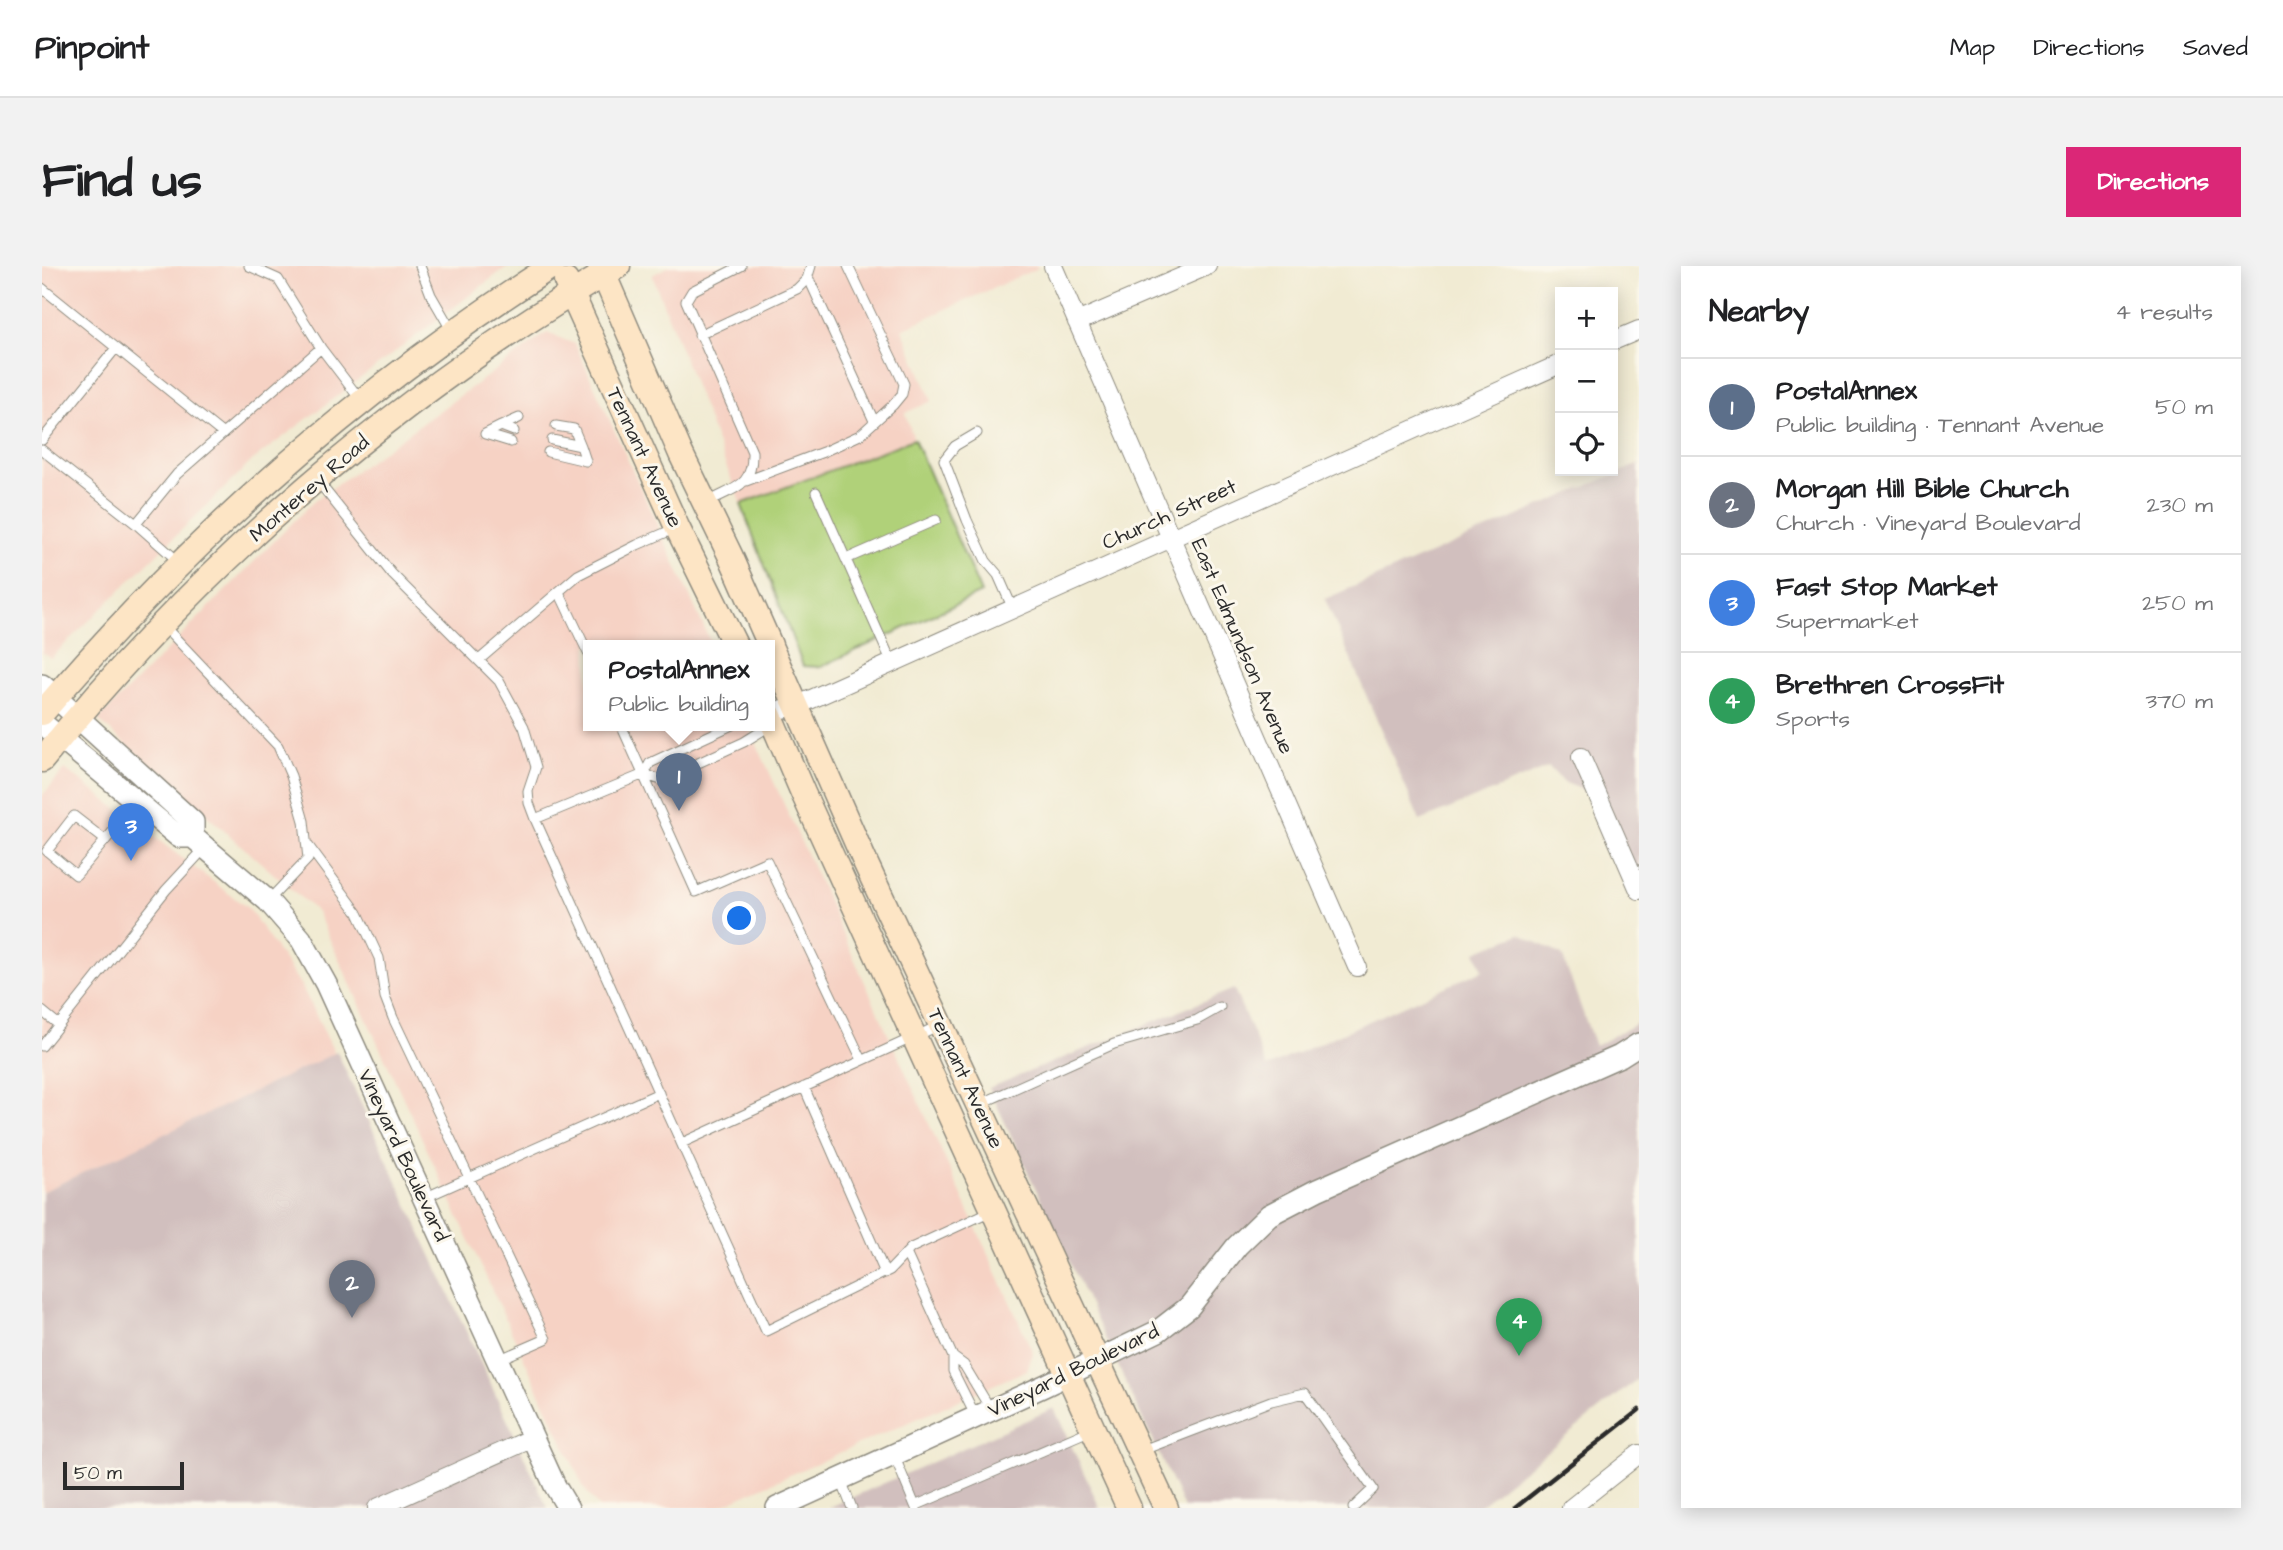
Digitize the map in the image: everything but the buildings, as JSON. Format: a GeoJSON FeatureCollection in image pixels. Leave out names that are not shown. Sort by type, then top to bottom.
{"type":"FeatureCollection","features":[{"type":"Feature","properties":{"kind":"main road","name":"Monterey Road"},"geometry":{"type":"LineString","coordinates":[[46,698],[254,492],[363,402],[453,333],[552,266]]}},
{"type":"Feature","properties":{"kind":"main road","name":"Tennant Avenue"},"geometry":{"type":"LineString","coordinates":[[560,266],[677,527],[733,640]]}},
{"type":"Feature","properties":{"kind":"main road","name":"Monterey Road"},"geometry":{"type":"LineString","coordinates":[[42,760],[51,730],[78,717],[162,624],[233,554],[316,479],[430,389],[607,269]]}},
{"type":"Feature","properties":{"kind":"main road","name":"Tennant Avenue"},"geometry":{"type":"LineString","coordinates":[[607,269],[705,504],[768,640]]}},
{"type":"Feature","properties":{"kind":"main road","name":"Tennant Avenue"},"geometry":{"type":"LineString","coordinates":[[775,657],[866,864],[1166,1508]]}},
{"type":"Feature","properties":{"kind":"main road","name":"Tennant Avenue"},"geometry":{"type":"LineString","coordinates":[[775,726],[1129,1508]]}},
{"type":"Feature","properties":{"kind":"street","name":"East Edmundson Avenue"},"geometry":{"type":"LineString","coordinates":[[1053,266],[1357,967]]}},
{"type":"Feature","properties":{"kind":"street"},"geometry":{"type":"LineString","coordinates":[[1077,322],[1207,266]]}},
{"type":"Feature","properties":{"kind":"street"},"geometry":{"type":"LineString","coordinates":[[1618,339],[1639,330]]}},
{"type":"Feature","properties":{"kind":"street","name":"Church Street"},"geometry":{"type":"LineString","coordinates":[[775,715],[1555,366]]}},
{"type":"Feature","properties":{"kind":"street","name":"Vineyard Boulevard"},"geometry":{"type":"LineString","coordinates":[[46,698],[78,717],[193,822],[199,843]]}},
{"type":"Feature","properties":{"kind":"street","name":"Vineyard Boulevard"},"geometry":{"type":"LineString","coordinates":[[51,730],[179,837],[199,843],[268,901],[301,939],[314,960],[555,1486],[568,1508]]}},
{"type":"Feature","properties":{"kind":"street"},"geometry":{"type":"LineString","coordinates":[[1581,757],[1639,890]]}},
{"type":"Feature","properties":{"kind":"street","name":"Vineyard Boulevard"},"geometry":{"type":"LineString","coordinates":[[777,1508],[1158,1331],[1189,1307],[1237,1246],[1269,1215],[1336,1181],[1619,1056],[1639,1044]]}},
{"type":"Feature","properties":{"kind":"street"},"geometry":{"type":"LineString","coordinates":[[380,1508],[533,1438]]}},
{"type":"Feature","properties":{"kind":"street"},"geometry":{"type":"LineString","coordinates":[[1571,1508],[1639,1454]]}},
{"type":"Feature","properties":{"kind":"lane"},"geometry":{"type":"LineString","coordinates":[[249,266],[264,269],[278,279],[321,348],[363,402]]}},
{"type":"Feature","properties":{"kind":"lane"},"geometry":{"type":"LineString","coordinates":[[420,266],[431,295],[453,333]]}},
{"type":"Feature","properties":{"kind":"lane"},"geometry":{"type":"LineString","coordinates":[[741,266],[692,291],[686,301],[752,452],[753,468],[746,481]]}},
{"type":"Feature","properties":{"kind":"lane"},"geometry":{"type":"LineString","coordinates":[[699,335],[797,289],[808,277],[811,266]]}},
{"type":"Feature","properties":{"kind":"lane"},"geometry":{"type":"LineString","coordinates":[[705,504],[746,481],[860,435],[902,394],[904,384],[848,266]]}},
{"type":"Feature","properties":{"kind":"lane"},"geometry":{"type":"LineString","coordinates":[[808,277],[874,421]]}},
{"type":"Feature","properties":{"kind":"lane"},"geometry":{"type":"LineString","coordinates":[[42,288],[223,434]]}},
{"type":"Feature","properties":{"kind":"lane"},"geometry":{"type":"LineString","coordinates":[[42,440],[116,348]]}},
{"type":"Feature","properties":{"kind":"lane"},"geometry":{"type":"LineString","coordinates":[[136,524],[177,474],[321,348]]}},
{"type":"Feature","properties":{"kind":"lane"},"geometry":{"type":"LineString","coordinates":[[511,442],[485,434],[519,418]]}},
{"type":"Feature","properties":{"kind":"lane"},"geometry":{"type":"LineString","coordinates":[[501,426],[514,431]]}},
{"type":"Feature","properties":{"kind":"lane"},"geometry":{"type":"LineString","coordinates":[[548,452],[586,461],[574,429],[556,426]]}},
{"type":"Feature","properties":{"kind":"lane"},"geometry":{"type":"LineString","coordinates":[[977,433],[955,446],[944,460],[967,520],[986,561],[998,575],[1013,609]]}},
{"type":"Feature","properties":{"kind":"lane"},"geometry":{"type":"LineString","coordinates":[[552,440],[581,446]]}},
{"type":"Feature","properties":{"kind":"lane"},"geometry":{"type":"LineString","coordinates":[[42,450],[136,524],[180,563]]}},
{"type":"Feature","properties":{"kind":"lane"},"geometry":{"type":"LineString","coordinates":[[316,479],[392,574],[499,681],[524,727],[536,767],[528,791],[535,819],[766,1331],[885,1273],[911,1248],[994,1210]]}},
{"type":"Feature","properties":{"kind":"lane"},"geometry":{"type":"LineString","coordinates":[[816,492],[892,663]]}},
{"type":"Feature","properties":{"kind":"lane"},"geometry":{"type":"LineString","coordinates":[[846,559],[936,520]]}},
{"type":"Feature","properties":{"kind":"lane"},"geometry":{"type":"LineString","coordinates":[[479,660],[578,575],[677,527]]}},
{"type":"Feature","properties":{"kind":"lane"},"geometry":{"type":"LineString","coordinates":[[559,592],[583,642]]}},
{"type":"Feature","properties":{"kind":"lane"},"geometry":{"type":"LineString","coordinates":[[162,624],[278,746],[304,821],[308,859],[268,901]]}},
{"type":"Feature","properties":{"kind":"lane"},"geometry":{"type":"LineString","coordinates":[[624,731],[696,892],[767,861],[862,1060]]}},
{"type":"Feature","properties":{"kind":"lane"},"geometry":{"type":"LineString","coordinates":[[535,819],[644,774],[650,763],[719,731]]}},
{"type":"Feature","properties":{"kind":"lane"},"geometry":{"type":"LineString","coordinates":[[644,774],[661,780],[744,742],[756,731]]}},
{"type":"Feature","properties":{"kind":"lane"},"geometry":{"type":"LineString","coordinates":[[105,840],[74,816],[45,852],[76,875],[138,802]]}},
{"type":"Feature","properties":{"kind":"lane"},"geometry":{"type":"LineString","coordinates":[[42,1046],[166,890],[199,843]]}},
{"type":"Feature","properties":{"kind":"lane"},"geometry":{"type":"LineString","coordinates":[[307,844],[358,913],[379,958],[385,997],[393,1018],[545,1339],[498,1360]]}},
{"type":"Feature","properties":{"kind":"lane"},"geometry":{"type":"LineString","coordinates":[[978,1105],[1114,1044],[1196,1020],[1220,1007]]}},
{"type":"Feature","properties":{"kind":"lane"},"geometry":{"type":"LineString","coordinates":[[42,1011],[59,1025]]}},
{"type":"Feature","properties":{"kind":"lane"},"geometry":{"type":"LineString","coordinates":[[682,1143],[942,1025]]}},
{"type":"Feature","properties":{"kind":"lane"},"geometry":{"type":"LineString","coordinates":[[804,1087],[885,1273]]}},
{"type":"Feature","properties":{"kind":"lane"},"geometry":{"type":"LineString","coordinates":[[424,1198],[659,1093]]}},
{"type":"Feature","properties":{"kind":"lane"},"geometry":{"type":"LineString","coordinates":[[906,1253],[953,1357],[953,1371],[984,1414]]}},
{"type":"Feature","properties":{"kind":"lane"},"geometry":{"type":"LineString","coordinates":[[953,1357],[964,1365],[984,1414]]}},
{"type":"Feature","properties":{"kind":"lane"},"geometry":{"type":"LineString","coordinates":[[1139,1452],[1271,1401],[1305,1393],[1373,1489],[1353,1508]]}},
{"type":"Feature","properties":{"kind":"lane"},"geometry":{"type":"LineString","coordinates":[[894,1455],[916,1507],[1093,1430]]}},
{"type":"Feature","properties":{"kind":"lane"},"geometry":{"type":"LineString","coordinates":[[841,1479],[852,1508]]}},
{"type":"Feature","properties":{"kind":"shaded area"},"geometry":{"type":"Polygon","coordinates":[[[42,266],[508,266],[253,460],[51,658],[42,652],[42,266]]]}},
{"type":"Feature","properties":{"kind":"shaded area"},"geometry":{"type":"Polygon","coordinates":[[[670,266],[1038,268],[902,329],[932,401],[905,413],[914,439],[741,504],[652,275],[670,266]]]}},
{"type":"Feature","properties":{"kind":"shaded area"},"geometry":{"type":"Polygon","coordinates":[[[547,333],[575,344],[710,640],[583,640],[583,731],[751,731],[1033,1353],[1027,1370],[715,1508],[599,1508],[584,1488],[317,912],[98,720],[313,502],[547,333]]]}},
{"type":"Feature","properties":{"kind":"shaded area"},"geometry":{"type":"Polygon","coordinates":[[[1639,464],[1639,903],[1586,791],[1563,782],[1549,767],[1420,821],[1325,599],[1611,476],[1618,476],[1618,473],[1639,464]]]}},
{"type":"Feature","properties":{"kind":"shaded area"},"geometry":{"type":"Polygon","coordinates":[[[65,769],[249,909],[302,987],[335,1054],[42,1192],[42,796],[65,769]]]}},
{"type":"Feature","properties":{"kind":"shaded area"},"geometry":{"type":"Polygon","coordinates":[[[1520,934],[1562,955],[1595,1046],[1639,1022],[1639,1378],[1476,1508],[1184,1508],[989,1088],[1234,989],[1267,1067],[1483,970],[1476,952],[1520,934]]]}},
{"type":"Feature","properties":{"kind":"shaded area"},"geometry":{"type":"Polygon","coordinates":[[[337,1052],[548,1508],[42,1508],[42,1192],[337,1052]]]}},
{"type":"Feature","properties":{"kind":"shaded area"},"geometry":{"type":"Polygon","coordinates":[[[1054,1408],[1100,1508],[828,1508],[1054,1408]]]}},
{"type":"Feature","properties":{"kind":"green space"},"geometry":{"type":"Polygon","coordinates":[[[914,439],[981,593],[820,667],[803,666],[741,504],[914,439]]]}},
{"type":"Feature","properties":{"kind":"railway"},"geometry":{"type":"LineString","coordinates":[[1515,1508],[1639,1410]]}},
{"type":"Feature","properties":{"kind":"place","name":"PostalAnnex"},"geometry":{"type":"Point","coordinates":[679,811]}},
{"type":"Feature","properties":{"kind":"place","name":"Fast Stop Market"},"geometry":{"type":"Point","coordinates":[131,861]}},
{"type":"Feature","properties":{"kind":"place","name":"Morgan Hill Bible Church"},"geometry":{"type":"Point","coordinates":[352,1318]}},
{"type":"Feature","properties":{"kind":"place","name":"Brethren CrossFit"},"geometry":{"type":"Point","coordinates":[1519,1356]}}]}
